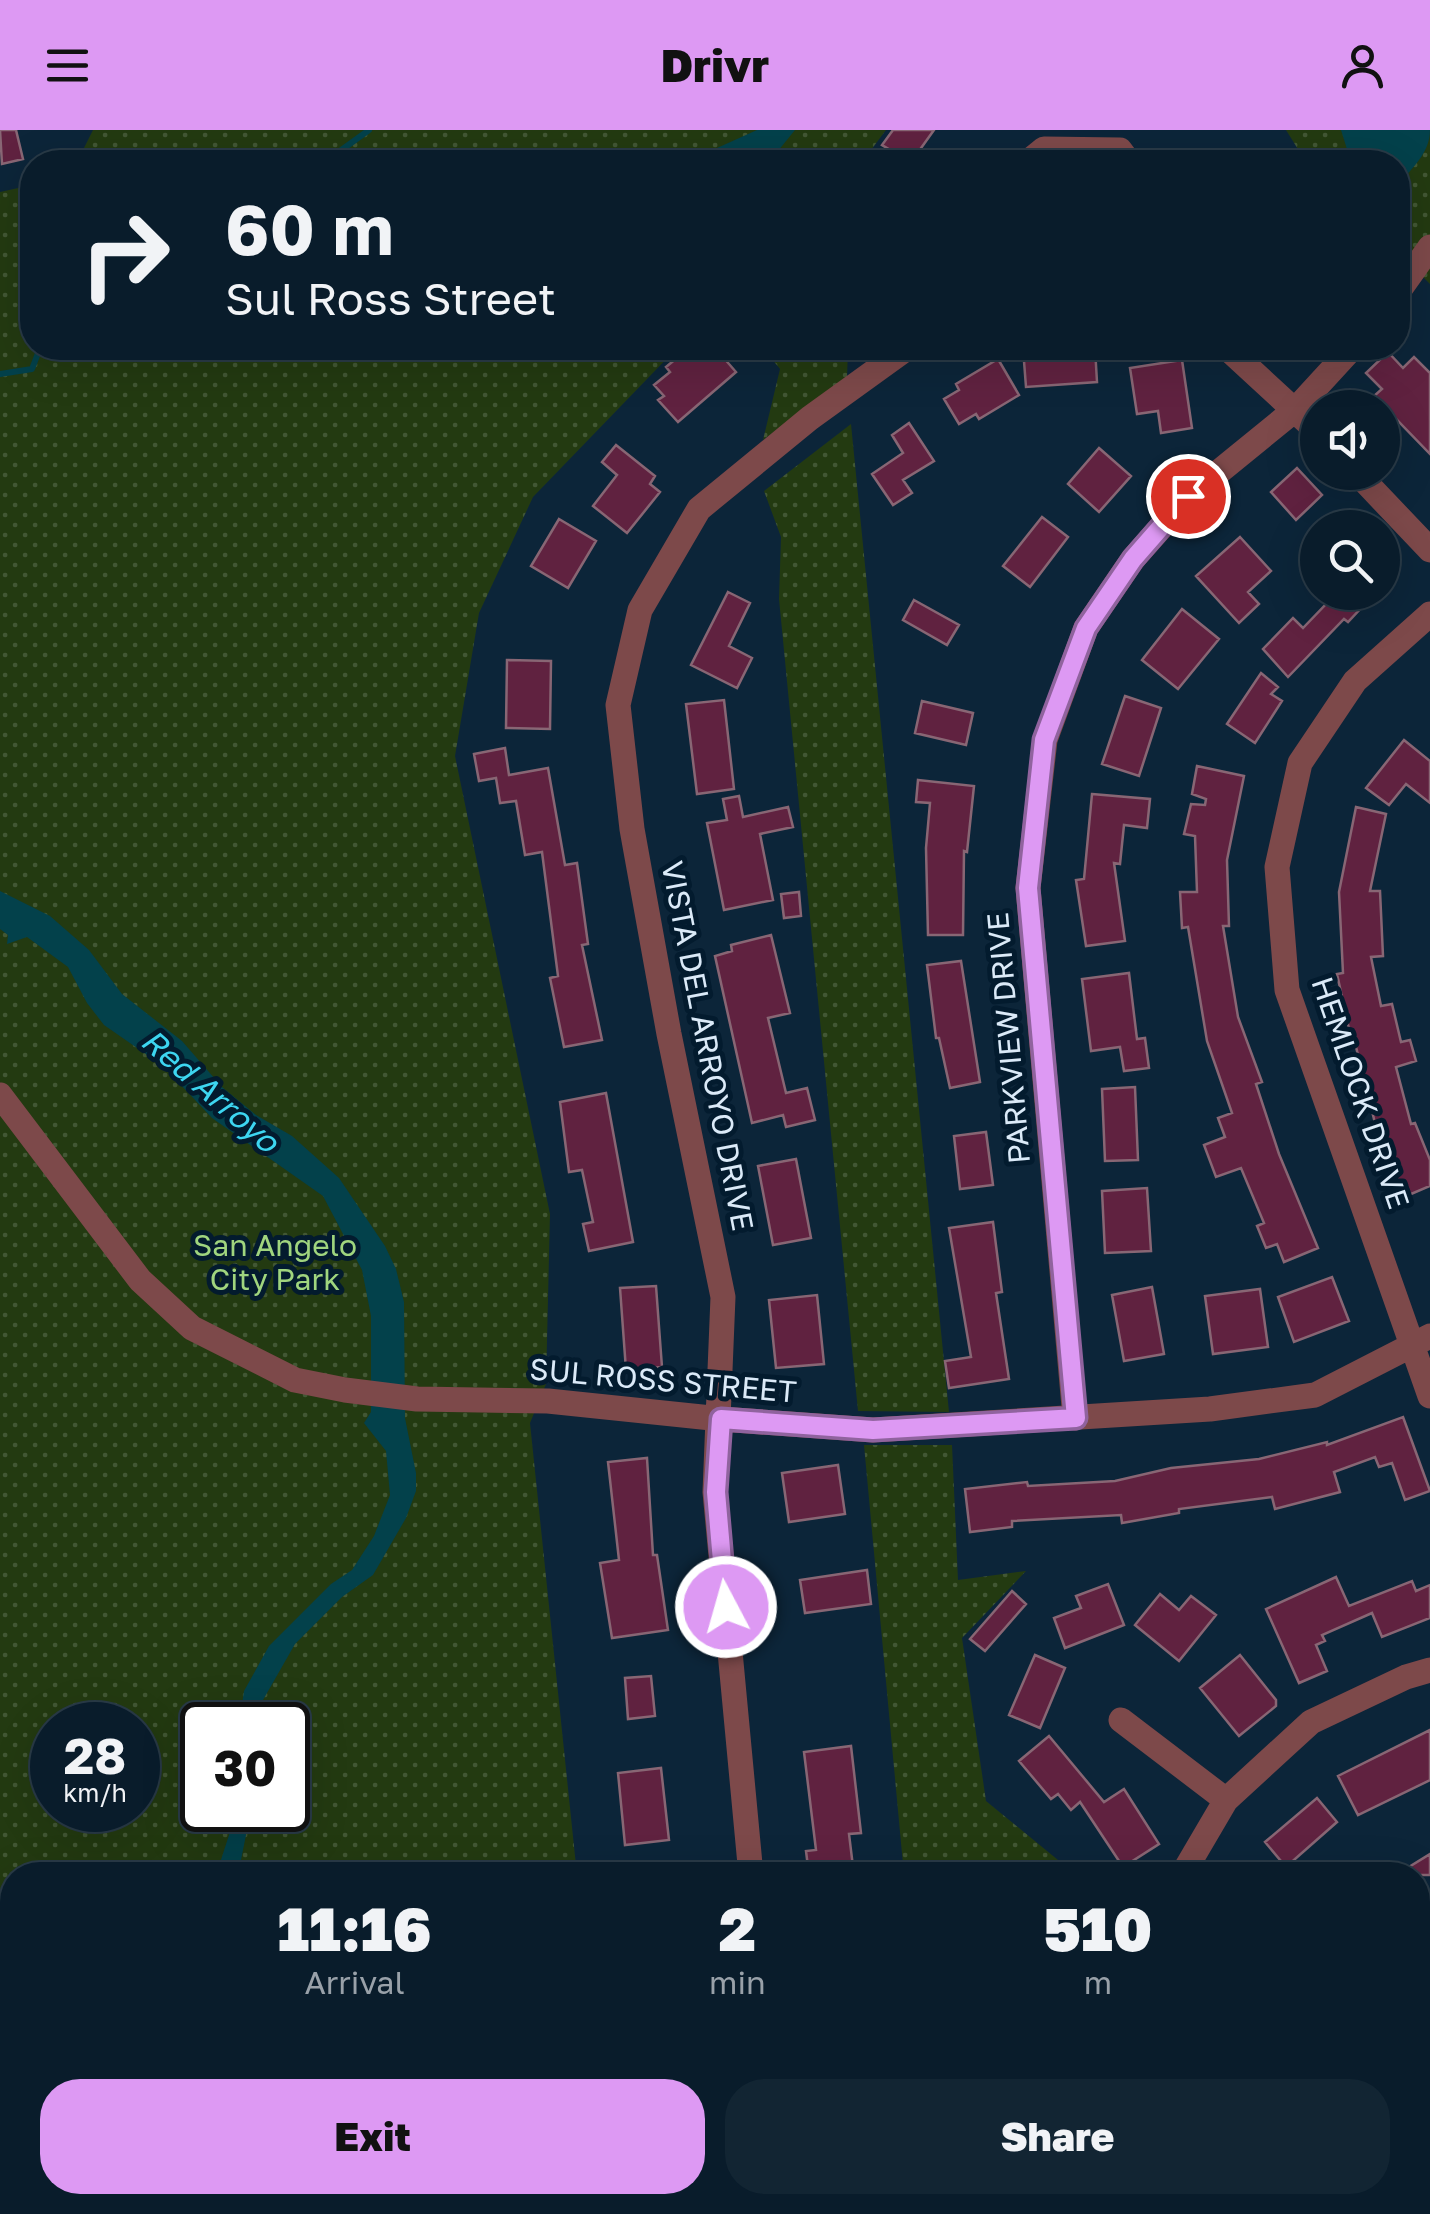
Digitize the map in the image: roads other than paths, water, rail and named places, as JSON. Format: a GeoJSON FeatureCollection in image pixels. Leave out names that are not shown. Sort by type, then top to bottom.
{"type":"FeatureCollection","features":[{"type":"Feature","properties":{"kind":"street"},"geometry":{"type":"LineString","coordinates":[[1042,150],[1120,150]]}},
{"type":"Feature","properties":{"kind":"street"},"geometry":{"type":"LineString","coordinates":[[1410,275],[1430,246]]}},
{"type":"Feature","properties":{"kind":"street","name":"VISTA DEL ARROYO DRIVE"},"geometry":{"type":"LineString","coordinates":[[750,1862],[716,1492],[723,1297],[632,829],[618,705],[640,610],[698,509],[810,418],[891,360]]}},
{"type":"Feature","properties":{"kind":"street"},"geometry":{"type":"LineString","coordinates":[[1241,360],[1300,413]]}},
{"type":"Feature","properties":{"kind":"street","name":"PARKVIEW DRIVE"},"geometry":{"type":"LineString","coordinates":[[1076,1418],[1028,888],[1044,740],[1086,628],[1133,559],[1188,496],[1296,409],[1341,360]]}},
{"type":"Feature","properties":{"kind":"street"},"geometry":{"type":"LineString","coordinates":[[1373,490],[1430,550]]}},
{"type":"Feature","properties":{"kind":"street","name":"HEMLOCK DRIVE"},"geometry":{"type":"LineString","coordinates":[[1430,614],[1355,682],[1300,763],[1277,867],[1286,990],[1422,1339],[1430,1396]]}},
{"type":"Feature","properties":{"kind":"street","name":"SUL ROSS STREET"},"geometry":{"type":"LineString","coordinates":[[0,1095],[140,1280],[192,1328],[294,1380],[344,1390],[417,1400],[548,1401],[873,1430],[1210,1410],[1315,1395],[1422,1339]]}},
{"type":"Feature","properties":{"kind":"street"},"geometry":{"type":"LineString","coordinates":[[1190,1862],[1226,1800],[1311,1722],[1406,1677],[1430,1670]]}},
{"type":"Feature","properties":{"kind":"street"},"geometry":{"type":"LineString","coordinates":[[1121,1720],[1226,1800]]}},
{"type":"Feature","properties":{"kind":"water"},"geometry":{"type":"Polygon","coordinates":[[[757,130],[795,130],[779,150],[713,150],[757,130]]]}},
{"type":"Feature","properties":{"kind":"water"},"geometry":{"type":"Polygon","coordinates":[[[1341,130],[1430,130],[1424,153],[1410,171],[1410,150],[1347,150],[1341,130]]]}},
{"type":"Feature","properties":{"kind":"water"},"geometry":{"type":"Polygon","coordinates":[[[0,891],[50,916],[89,950],[122,994],[182,1041],[222,1087],[256,1115],[292,1136],[339,1178],[396,1269],[404,1302],[405,1418],[416,1491],[406,1518],[373,1575],[342,1597],[295,1644],[263,1702],[242,1702],[244,1691],[269,1646],[331,1584],[352,1570],[374,1536],[390,1495],[386,1451],[364,1423],[371,1412],[371,1316],[362,1270],[323,1196],[212,1118],[163,1066],[104,1025],[68,967],[27,937],[7,944],[8,935],[0,929],[0,891]]]}},
{"type":"Feature","properties":{"kind":"water"},"geometry":{"type":"Polygon","coordinates":[[[230,1832],[247,1832],[241,1862],[220,1862],[230,1832]]]}},
{"type":"Feature","properties":{"kind":"waterway","name":"Red Arroyo"},"geometry":{"type":"LineString","coordinates":[[341,150],[369,130]]}},
{"type":"Feature","properties":{"kind":"waterway","name":"Red Arroyo"},"geometry":{"type":"LineString","coordinates":[[0,374],[32,369],[35,360]]}},
{"type":"Feature","properties":{"kind":"park label","name":"San Angelo City Park"},"geometry":{"type":"Point","coordinates":[275,1263]}}]}
